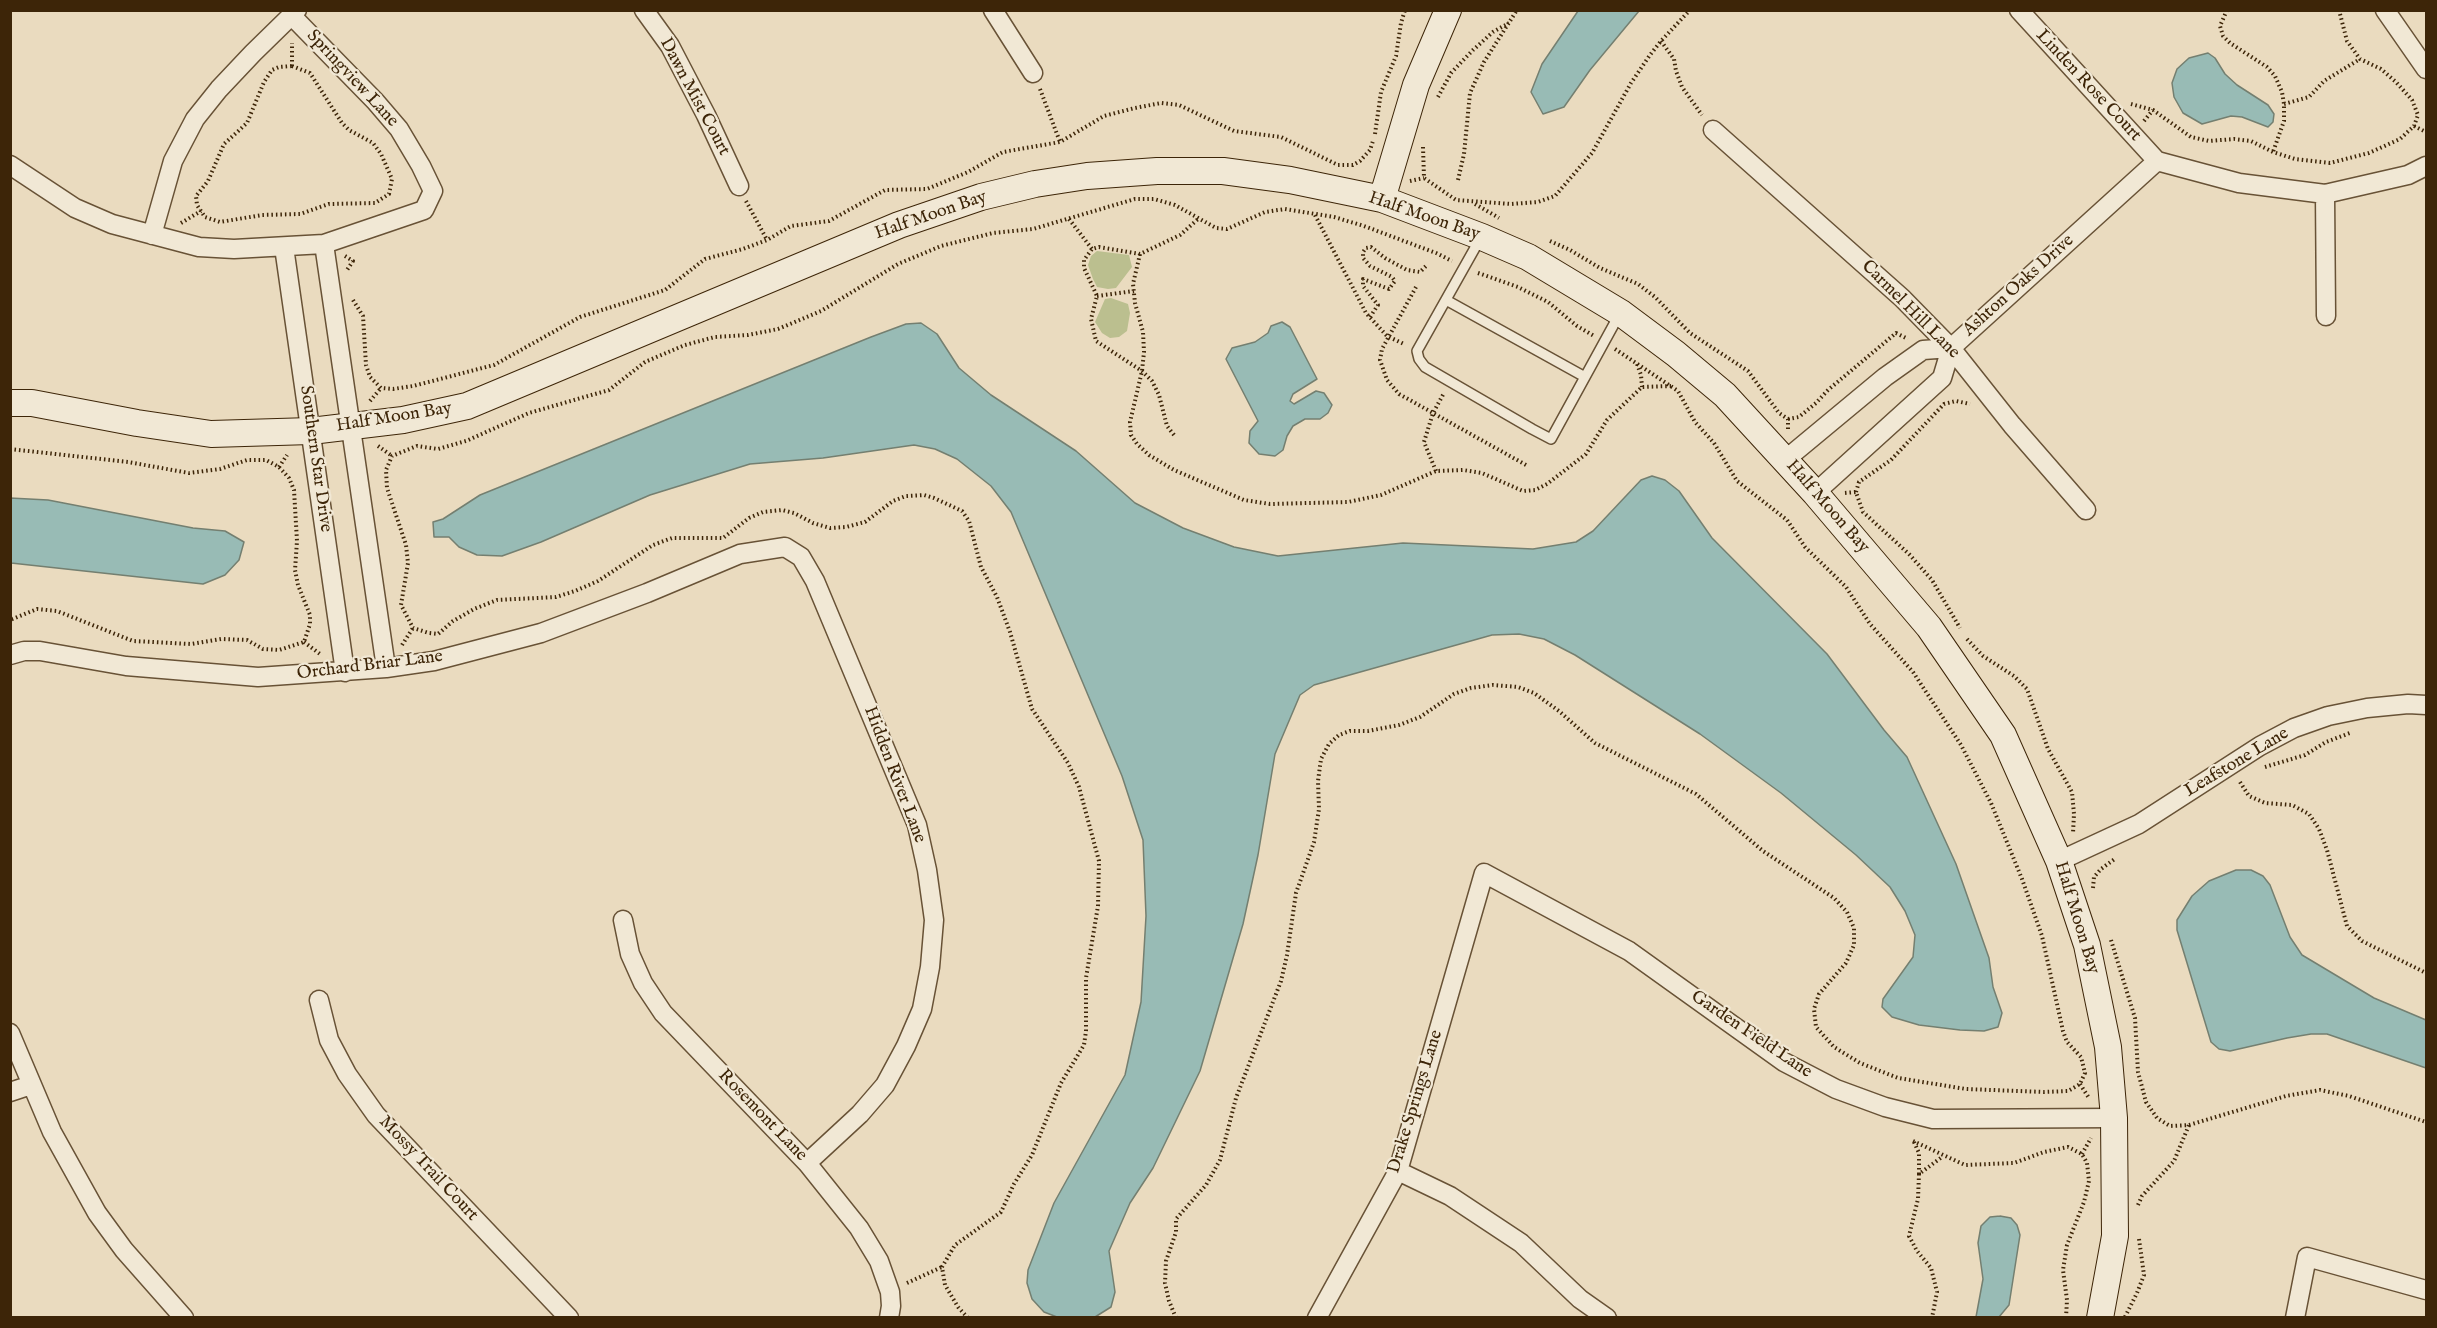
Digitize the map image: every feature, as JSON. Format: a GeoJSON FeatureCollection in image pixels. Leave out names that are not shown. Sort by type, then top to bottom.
{"type":"FeatureCollection","features":[{"type":"Feature","properties":{"kind":"street","name":"Dawn Mist Court"},"geometry":{"type":"LineString","coordinates":[[644,10],[670,46],[739,186]]}},
{"type":"Feature","properties":{"kind":"street"},"geometry":{"type":"LineString","coordinates":[[993,10],[1033,73]]}},
{"type":"Feature","properties":{"kind":"street"},"geometry":{"type":"LineString","coordinates":[[1382,199],[1416,85],[1448,10]]}},
{"type":"Feature","properties":{"kind":"street","name":"Linden Rose Court"},"geometry":{"type":"LineString","coordinates":[[2019,10],[2157,161]]}},
{"type":"Feature","properties":{"kind":"street"},"geometry":{"type":"LineString","coordinates":[[2385,10],[2427,69]]}},
{"type":"Feature","properties":{"kind":"street"},"geometry":{"type":"LineString","coordinates":[[152,235],[173,161],[195,119],[232,75],[294,13]]}},
{"type":"Feature","properties":{"kind":"street","name":"Springview Lane"},"geometry":{"type":"LineString","coordinates":[[294,13],[399,129],[433,191],[424,210],[324,244]]}},
{"type":"Feature","properties":{"kind":"street","name":"Carmel Hill Lane"},"geometry":{"type":"LineString","coordinates":[[1713,130],[1902,298],[1951,348],[2012,425],[2086,510]]}},
{"type":"Feature","properties":{"kind":"street"},"geometry":{"type":"LineString","coordinates":[[2157,161],[2239,183],[2325,194],[2408,175],[2427,166]]}},
{"type":"Feature","properties":{"kind":"street","name":"Ashton Oaks Drive"},"geometry":{"type":"LineString","coordinates":[[1815,494],[1942,378],[1951,348],[2157,161]]}},
{"type":"Feature","properties":{"kind":"street"},"geometry":{"type":"LineString","coordinates":[[10,165],[75,208],[112,224],[199,247],[234,249],[324,244],[386,668]]}},
{"type":"Feature","properties":{"kind":"street","name":"Half Moon Bay"},"geometry":{"type":"LineString","coordinates":[[10,403],[32,403],[136,423],[211,434],[311,431],[403,420],[467,406],[899,225],[981,197],[1035,184],[1087,176],[1157,171],[1223,171],[1290,180],[1382,199],[1528,257],[1621,313],[1676,354],[1725,395],[1815,494],[1929,627],[2003,735],[2059,861],[2087,945],[2108,1047],[2114,1118],[2115,1236],[2100,1317]]}},
{"type":"Feature","properties":{"kind":"street"},"geometry":{"type":"LineString","coordinates":[[2325,194],[2326,316]]}},
{"type":"Feature","properties":{"kind":"street","name":"Southern Star Drive"},"geometry":{"type":"LineString","coordinates":[[284,247],[345,672]]}},
{"type":"Feature","properties":{"kind":"street"},"geometry":{"type":"LineString","coordinates":[[1785,460],[1885,377],[1923,350],[1951,348]]}},
{"type":"Feature","properties":{"kind":"street","name":"Orchard Briar Lane"},"geometry":{"type":"LineString","coordinates":[[10,655],[24,651],[40,651],[75,659],[138,668],[258,677],[386,668],[434,661],[541,633],[647,593],[740,554],[785,547]]}},
{"type":"Feature","properties":{"kind":"street","name":"Hidden River Lane"},"geometry":{"type":"LineString","coordinates":[[785,547],[801,558],[815,581],[917,825],[927,870],[934,920],[930,967],[922,1009],[906,1046],[885,1084],[873,1099],[807,1163]]}},
{"type":"Feature","properties":{"kind":"street","name":"Leafstone Lane"},"geometry":{"type":"LineString","coordinates":[[2059,861],[2139,824],[2260,746],[2294,728],[2328,716],[2367,708],[2408,704],[2427,705]]}},
{"type":"Feature","properties":{"kind":"street","name":"Garden Field Lane"},"geometry":{"type":"LineString","coordinates":[[1484,873],[1629,951],[1784,1062],[1836,1089],[1886,1107],[1933,1119],[2114,1118]]}},
{"type":"Feature","properties":{"kind":"street","name":"Drake Springs Lane"},"geometry":{"type":"LineString","coordinates":[[1317,1317],[1398,1171],[1484,873]]}},
{"type":"Feature","properties":{"kind":"street","name":"Rosemont Lane"},"geometry":{"type":"LineString","coordinates":[[623,920],[630,954],[642,982],[663,1013],[807,1163],[859,1228],[879,1261],[890,1292],[891,1306],[888,1317]]}},
{"type":"Feature","properties":{"kind":"street","name":"Mossy Trail Court"},"geometry":{"type":"LineString","coordinates":[[319,1000],[329,1040],[347,1074],[376,1115],[569,1317]]}},
{"type":"Feature","properties":{"kind":"street"},"geometry":{"type":"LineString","coordinates":[[10,1033],[52,1132],[97,1213],[124,1250],[184,1317]]}},
{"type":"Feature","properties":{"kind":"street"},"geometry":{"type":"LineString","coordinates":[[10,1092],[31,1085]]}},
{"type":"Feature","properties":{"kind":"street"},"geometry":{"type":"LineString","coordinates":[[1398,1171],[1450,1196],[1521,1243],[1580,1299],[1607,1317]]}},
{"type":"Feature","properties":{"kind":"street"},"geometry":{"type":"LineString","coordinates":[[2295,1317],[2307,1257],[2427,1290]]}},
{"type":"Feature","properties":{"kind":"lane"},"geometry":{"type":"LineString","coordinates":[[1482,237],[1417,351],[1419,359],[1425,367],[1551,439],[1621,313]]}},
{"type":"Feature","properties":{"kind":"lane"},"geometry":{"type":"LineString","coordinates":[[1446,300],[1585,377]]}},
{"type":"Feature","properties":{"kind":"path"},"geometry":{"type":"LineString","coordinates":[[1458,180],[1464,154],[1470,93],[1484,62],[1517,10]]}},
{"type":"Feature","properties":{"kind":"path"},"geometry":{"type":"LineString","coordinates":[[1423,142],[1424,178],[1456,200],[1511,204],[1538,202],[1555,196],[1592,153],[1631,83],[1660,40],[1690,10]]}},
{"type":"Feature","properties":{"kind":"path"},"geometry":{"type":"LineString","coordinates":[[2227,10],[2220,26],[2223,36],[2267,67],[2275,76],[2284,104],[2284,121],[2272,152]]}},
{"type":"Feature","properties":{"kind":"path"},"geometry":{"type":"LineString","coordinates":[[2124,100],[2154,110],[2191,137],[2209,141],[2234,139],[2252,141],[2272,152],[2295,159],[2330,163],[2369,153],[2400,139],[2414,126],[2418,115],[2412,100],[2396,81],[2381,69],[2360,59],[2347,41],[2339,10]]}},
{"type":"Feature","properties":{"kind":"path"},"geometry":{"type":"LineString","coordinates":[[1437,99],[1451,73],[1493,32],[1509,23]]}},
{"type":"Feature","properties":{"kind":"path"},"geometry":{"type":"LineString","coordinates":[[1660,40],[1674,59],[1682,87],[1713,130]]}},
{"type":"Feature","properties":{"kind":"path"},"geometry":{"type":"LineString","coordinates":[[2284,104],[2309,96],[2324,81],[2360,59]]}},
{"type":"Feature","properties":{"kind":"path"},"geometry":{"type":"LineString","coordinates":[[292,66],[310,74],[315,81],[342,123],[349,130],[373,143],[381,154],[392,179],[389,194],[375,202],[329,204],[300,214],[262,215],[220,222],[205,217],[197,205],[196,196],[208,181],[224,144],[247,123],[267,75],[279,67],[292,66]]}},
{"type":"Feature","properties":{"kind":"path"},"geometry":{"type":"LineString","coordinates":[[1033,73],[1060,142]]}},
{"type":"Feature","properties":{"kind":"path"},"geometry":{"type":"LineString","coordinates":[[2414,126],[2427,132]]}},
{"type":"Feature","properties":{"kind":"path"},"geometry":{"type":"LineString","coordinates":[[739,186],[766,240]]}},
{"type":"Feature","properties":{"kind":"path"},"geometry":{"type":"LineString","coordinates":[[890,1292],[942,1267],[955,1245],[968,1234],[992,1220],[1005,1205],[1014,1184],[1032,1155],[1061,1083],[1084,1045],[1086,1031],[1086,978],[1098,906],[1099,861],[1079,787],[1068,763],[1032,709],[1010,632],[997,597],[981,567],[969,521],[962,511],[924,495],[906,496],[893,501],[865,522],[846,527],[830,528],[813,524],[794,513],[782,510],[764,512],[749,518],[723,538],[672,538],[653,545],[598,581],[575,591],[556,597],[497,600],[453,621],[438,634],[414,628],[401,605],[408,563],[406,545],[387,488],[386,470],[392,456],[399,451],[417,446],[438,448],[466,441],[529,413],[609,390],[645,362],[685,345],[715,337],[748,335],[778,329],[821,311],[897,264],[942,246],[993,233],[1033,229],[1135,199],[1154,199],[1175,205],[1216,228],[1227,229],[1264,212],[1285,209],[1364,226],[1436,253],[1464,268],[1518,287],[1548,302],[1577,326],[1672,386],[1688,406],[1703,432],[1714,443],[1737,481],[1787,520],[1805,547],[1846,587],[1870,624],[1913,672],[1961,745],[1991,803],[2022,879],[2043,936],[2063,1030],[2067,1042],[2081,1057],[2085,1073],[2080,1084],[2068,1091],[1966,1089],[1898,1078],[1860,1063],[1834,1047],[1816,1027],[1814,1009],[1818,994],[1846,963],[1854,945],[1854,928],[1846,912],[1834,898],[1763,851],[1696,794],[1595,743],[1559,711],[1534,693],[1518,687],[1493,685],[1471,688],[1454,694],[1420,717],[1399,725],[1368,731],[1350,731],[1339,735],[1329,744],[1321,759],[1318,781],[1319,809],[1314,842],[1296,893],[1281,981],[1236,1098],[1220,1160],[1206,1185],[1176,1219],[1176,1232],[1166,1262],[1165,1283],[1176,1317]]}},
{"type":"Feature","properties":{"kind":"path"},"geometry":{"type":"LineString","coordinates":[[1315,215],[1343,266],[1354,294],[1370,317],[1387,336],[1417,351]]}},
{"type":"Feature","properties":{"kind":"path"},"geometry":{"type":"LineString","coordinates":[[1069,219],[1092,249]]}},
{"type":"Feature","properties":{"kind":"path"},"geometry":{"type":"LineString","coordinates":[[1173,435],[1167,426],[1159,395],[1142,371],[1095,342],[1091,319],[1097,296],[1083,268],[1084,260],[1092,249],[1099,247],[1140,254],[1180,236],[1198,219]]}},
{"type":"Feature","properties":{"kind":"path"},"geometry":{"type":"LineString","coordinates":[[1370,317],[1378,305],[1363,286],[1363,279],[1389,289],[1395,281],[1392,276],[1370,266],[1363,258],[1366,248],[1371,247],[1407,270],[1420,272],[1426,266]]}},
{"type":"Feature","properties":{"kind":"path"},"geometry":{"type":"LineString","coordinates":[[1140,254],[1134,291],[1143,332],[1142,371],[1130,422],[1131,435],[1149,455],[1174,470],[1244,500],[1270,504],[1348,502],[1381,495],[1436,471],[1463,470],[1482,473],[1523,491],[1534,490],[1568,469],[1586,454],[1606,420],[1642,387],[1672,386]]}},
{"type":"Feature","properties":{"kind":"path"},"geometry":{"type":"LineString","coordinates":[[1097,296],[1134,291]]}},
{"type":"Feature","properties":{"kind":"path"},"geometry":{"type":"LineString","coordinates":[[1788,419],[1799,417],[1896,333]]}},
{"type":"Feature","properties":{"kind":"path"},"geometry":{"type":"LineString","coordinates":[[1637,363],[1642,387]]}},
{"type":"Feature","properties":{"kind":"path"},"geometry":{"type":"LineString","coordinates":[[1436,471],[1424,442],[1433,413],[1450,382]]}},
{"type":"Feature","properties":{"kind":"path"},"geometry":{"type":"LineString","coordinates":[[1856,492],[1859,482],[1892,460],[1944,404],[1956,401],[1971,404]]}},
{"type":"Feature","properties":{"kind":"path"},"geometry":{"type":"LineString","coordinates":[[10,449],[128,462],[189,473],[220,469],[247,460],[266,460],[279,467],[289,477],[294,490],[297,541],[295,570],[298,585],[310,615],[310,624],[304,642],[279,650],[263,649],[247,640],[221,639],[191,644],[133,641],[57,611],[37,609],[10,620]]}},
{"type":"Feature","properties":{"kind":"path"},"geometry":{"type":"LineString","coordinates":[[2261,768],[2305,755],[2326,742],[2358,731]]}},
{"type":"Feature","properties":{"kind":"path"},"geometry":{"type":"LineString","coordinates":[[2230,789],[2247,778]]}},
{"type":"Feature","properties":{"kind":"path"},"geometry":{"type":"LineString","coordinates":[[2240,782],[2249,796],[2265,803],[2292,805],[2309,814],[2319,829],[2327,850],[2347,926],[2362,941],[2427,973]]}},
{"type":"Feature","properties":{"kind":"path"},"geometry":{"type":"LineString","coordinates":[[2095,899],[2094,877],[2123,852]]}},
{"type":"Feature","properties":{"kind":"path"},"geometry":{"type":"LineString","coordinates":[[2110,939],[2135,1018],[2139,1072],[2146,1102],[2157,1118],[2170,1126],[2189,1125],[2286,1096],[2320,1090],[2349,1096],[2427,1122]]}},
{"type":"Feature","properties":{"kind":"path"},"geometry":{"type":"LineString","coordinates":[[2136,1215],[2142,1196],[2174,1161],[2189,1125]]}},
{"type":"Feature","properties":{"kind":"path"},"geometry":{"type":"LineString","coordinates":[[1932,1317],[1937,1292],[1931,1268],[1917,1251],[1909,1236],[1918,1199],[1919,1153],[1913,1141],[1965,1165],[2014,1163],[2044,1152],[2068,1147],[2082,1154],[2087,1163],[2089,1181],[2084,1202],[2067,1245],[2063,1270],[2066,1317]]}},
{"type":"Feature","properties":{"kind":"path"},"geometry":{"type":"LineString","coordinates":[[1919,1174],[1942,1156]]}},
{"type":"Feature","properties":{"kind":"path"},"geometry":{"type":"LineString","coordinates":[[2125,1317],[2144,1275],[2137,1233]]}},
{"type":"Feature","properties":{"kind":"path"},"geometry":{"type":"LineString","coordinates":[[942,1267],[945,1285],[958,1307],[968,1317]]}},
{"type":"Feature","properties":{"kind":"green space"},"geometry":{"type":"Polygon","coordinates":[[[1097,251],[1129,255],[1132,267],[1116,288],[1097,287],[1088,265],[1091,256],[1097,251]]]}},
{"type":"Feature","properties":{"kind":"green space"},"geometry":{"type":"Polygon","coordinates":[[[1111,298],[1128,304],[1130,313],[1127,331],[1119,337],[1110,338],[1102,333],[1095,322],[1105,299],[1111,298]]]}},
{"type":"Feature","properties":{"kind":"water"},"geometry":{"type":"Polygon","coordinates":[[[1578,11],[1639,11],[1590,70],[1564,107],[1543,114],[1531,92],[1542,64],[1578,11]]]}},
{"type":"Feature","properties":{"kind":"water"},"geometry":{"type":"Polygon","coordinates":[[[2208,53],[2215,58],[2225,74],[2237,85],[2268,105],[2274,114],[2273,122],[2268,127],[2242,117],[2231,116],[2202,124],[2183,113],[2174,97],[2172,83],[2177,69],[2189,58],[2208,53]]]}},
{"type":"Feature","properties":{"kind":"water"},"geometry":{"type":"Polygon","coordinates":[[[1282,322],[1290,327],[1317,379],[1293,394],[1290,401],[1294,404],[1316,391],[1324,393],[1332,405],[1328,413],[1320,419],[1305,419],[1293,426],[1283,450],[1275,456],[1259,454],[1249,443],[1250,431],[1258,421],[1226,359],[1232,348],[1255,342],[1268,333],[1271,326],[1282,322]]]}},
{"type":"Feature","properties":{"kind":"water"},"geometry":{"type":"Polygon","coordinates":[[[921,323],[937,334],[959,368],[991,395],[1076,451],[1135,503],[1183,528],[1234,547],[1278,556],[1403,543],[1533,549],[1576,542],[1593,531],[1641,480],[1652,476],[1665,480],[1679,491],[1712,538],[1827,654],[1907,757],[1956,864],[1989,958],[1993,987],[2002,1013],[1998,1027],[1984,1031],[1960,1030],[1919,1025],[1892,1017],[1882,1007],[1883,999],[1913,957],[1915,935],[1905,911],[1890,887],[1856,855],[1781,793],[1700,734],[1575,655],[1544,639],[1519,634],[1492,635],[1314,685],[1300,695],[1275,754],[1258,855],[1243,924],[1200,1071],[1153,1168],[1130,1203],[1109,1251],[1115,1292],[1111,1307],[1095,1317],[1057,1317],[1044,1312],[1032,1299],[1027,1283],[1028,1270],[1054,1203],[1125,1075],[1141,1002],[1146,916],[1143,840],[1122,776],[1011,512],[991,486],[957,459],[935,449],[914,445],[823,458],[750,464],[650,495],[541,542],[502,556],[477,555],[459,547],[449,537],[434,537],[433,522],[443,519],[480,495],[871,337],[906,324],[921,323]]]}},
{"type":"Feature","properties":{"kind":"water"},"geometry":{"type":"Polygon","coordinates":[[[10,498],[48,500],[193,528],[225,531],[244,542],[239,560],[225,575],[203,584],[11,563],[10,498]]]}},
{"type":"Feature","properties":{"kind":"water"},"geometry":{"type":"Polygon","coordinates":[[[2236,870],[2251,870],[2263,876],[2270,885],[2290,937],[2302,955],[2374,998],[2426,1020],[2426,1068],[2327,1034],[2287,1038],[2230,1051],[2219,1049],[2211,1042],[2177,930],[2177,920],[2192,896],[2209,881],[2236,870]]]}},
{"type":"Feature","properties":{"kind":"water"},"geometry":{"type":"Polygon","coordinates":[[[1990,1217],[2011,1218],[2017,1225],[2020,1235],[2009,1305],[1999,1317],[1976,1317],[1983,1279],[1978,1243],[1981,1226],[1990,1217]]]}}]}
